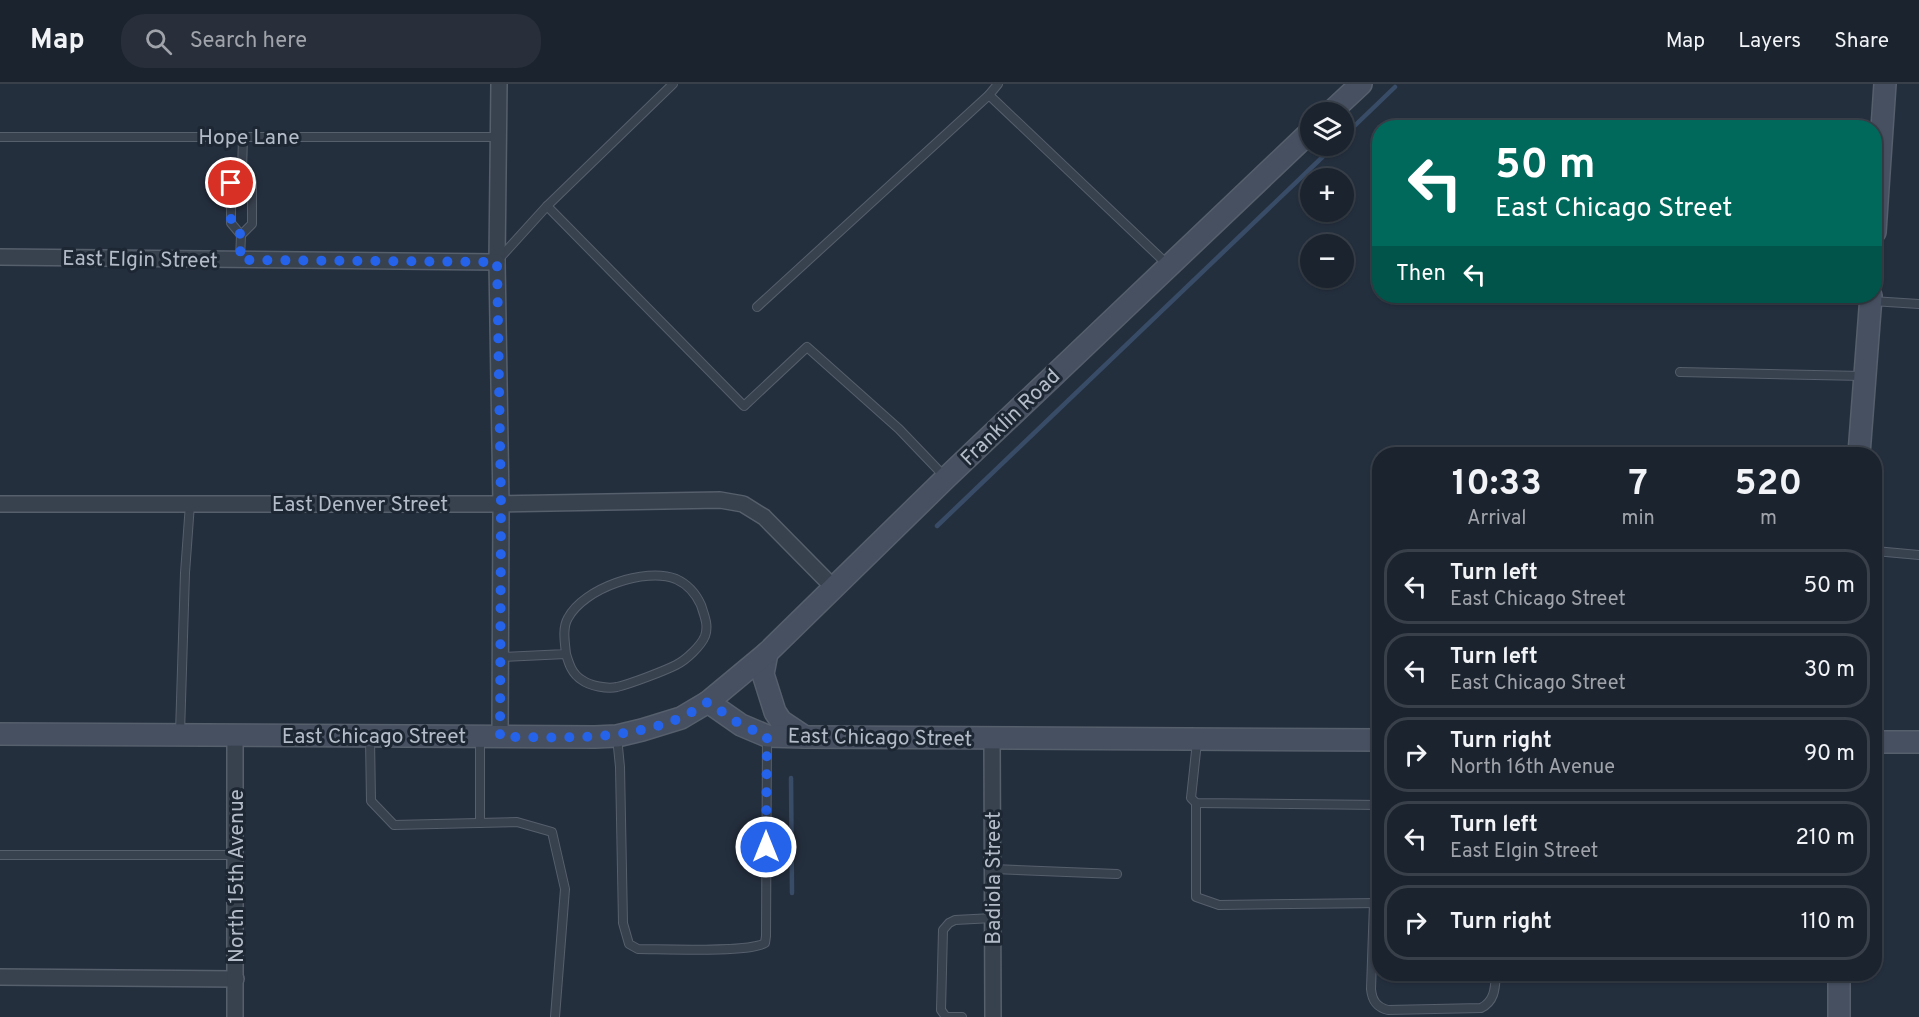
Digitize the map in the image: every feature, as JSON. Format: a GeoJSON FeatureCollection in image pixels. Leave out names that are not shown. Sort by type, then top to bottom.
{"type":"FeatureCollection","features":[{"type":"Feature","properties":{"kind":"street"},"geometry":{"type":"LineString","coordinates":[[490,736],[501,657],[497,262],[499,84]]}},
{"type":"Feature","properties":{"kind":"street"},"geometry":{"type":"LineString","coordinates":[[1342,102],[1361,84]]}},
{"type":"Feature","properties":{"kind":"street"},"geometry":{"type":"LineString","coordinates":[[1882,128],[1885,84]]}},
{"type":"Feature","properties":{"kind":"street","name":"Franklin Road"},"geometry":{"type":"LineString","coordinates":[[708,702],[766,653],[946,478],[1300,141]]}},
{"type":"Feature","properties":{"kind":"street","name":"East Elgin Street"},"geometry":{"type":"LineString","coordinates":[[0,257],[497,262]]}},
{"type":"Feature","properties":{"kind":"street"},"geometry":{"type":"LineString","coordinates":[[1860,447],[1870,303]]}},
{"type":"Feature","properties":{"kind":"street","name":"East Denver Street"},"geometry":{"type":"LineString","coordinates":[[0,504],[501,504],[720,500],[743,504],[764,517],[833,587]]}},
{"type":"Feature","properties":{"kind":"street"},"geometry":{"type":"LineString","coordinates":[[766,653],[763,674],[775,712],[781,721],[805,737]]}},
{"type":"Feature","properties":{"kind":"street","name":"East Chicago Street"},"geometry":{"type":"LineString","coordinates":[[0,734],[595,738],[617,736],[681,718],[708,702],[741,725],[767,736],[1372,740]]}},
{"type":"Feature","properties":{"kind":"street","name":"North 15th Avenue"},"geometry":{"type":"LineString","coordinates":[[235,735],[235,1017]]}},
{"type":"Feature","properties":{"kind":"street","name":"Badiola Street"},"geometry":{"type":"LineString","coordinates":[[992,738],[993,1017]]}},
{"type":"Feature","properties":{"kind":"street"},"geometry":{"type":"LineString","coordinates":[[1882,742],[1919,742]]}},
{"type":"Feature","properties":{"kind":"street"},"geometry":{"type":"LineString","coordinates":[[0,977],[236,979]]}},
{"type":"Feature","properties":{"kind":"street"},"geometry":{"type":"LineString","coordinates":[[1839,981],[1839,1017]]}},
{"type":"Feature","properties":{"kind":"lane"},"geometry":{"type":"LineString","coordinates":[[497,262],[547,206],[673,84]]}},
{"type":"Feature","properties":{"kind":"lane"},"geometry":{"type":"LineString","coordinates":[[758,307],[989,95],[998,84]]}},
{"type":"Feature","properties":{"kind":"lane"},"geometry":{"type":"LineString","coordinates":[[989,95],[1169,266]]}},
{"type":"Feature","properties":{"kind":"lane","name":"Hope Lane"},"geometry":{"type":"LineString","coordinates":[[0,137],[498,137]]}},
{"type":"Feature","properties":{"kind":"lane"},"geometry":{"type":"LineString","coordinates":[[240,260],[241,235],[231,223],[231,183],[242,171],[243,137]]}},
{"type":"Feature","properties":{"kind":"lane"},"geometry":{"type":"LineString","coordinates":[[241,235],[252,224],[252,182],[242,171]]}},
{"type":"Feature","properties":{"kind":"lane"},"geometry":{"type":"LineString","coordinates":[[547,206],[744,406],[807,347],[899,429],[946,478]]}},
{"type":"Feature","properties":{"kind":"lane"},"geometry":{"type":"LineString","coordinates":[[1882,299],[1919,304]]}},
{"type":"Feature","properties":{"kind":"lane"},"geometry":{"type":"LineString","coordinates":[[1680,372],[1865,376]]}},
{"type":"Feature","properties":{"kind":"lane"},"geometry":{"type":"LineString","coordinates":[[180,735],[184,573],[190,504]]}},
{"type":"Feature","properties":{"kind":"lane"},"geometry":{"type":"LineString","coordinates":[[1882,552],[1919,555]]}},
{"type":"Feature","properties":{"kind":"lane"},"geometry":{"type":"LineString","coordinates":[[648,575],[663,575],[679,580],[699,599],[706,621],[705,636],[698,646],[678,664],[616,687],[600,687],[582,681],[571,670],[566,654],[564,636],[566,620],[575,607],[589,595],[648,575]]}},
{"type":"Feature","properties":{"kind":"lane"},"geometry":{"type":"LineString","coordinates":[[501,657],[566,654]]}},
{"type":"Feature","properties":{"kind":"lane"},"geometry":{"type":"LineString","coordinates":[[370,736],[371,801],[394,825],[517,822],[552,832],[565,889],[555,1017]]}},
{"type":"Feature","properties":{"kind":"lane"},"geometry":{"type":"LineString","coordinates":[[480,823],[490,736]]}},
{"type":"Feature","properties":{"kind":"lane"},"geometry":{"type":"LineString","coordinates":[[617,736],[620,767],[623,923],[629,944],[638,949],[730,948],[759,946],[765,943],[767,736]]}},
{"type":"Feature","properties":{"kind":"lane"},"geometry":{"type":"LineString","coordinates":[[1197,739],[1191,798],[1196,803],[1372,806]]}},
{"type":"Feature","properties":{"kind":"lane"},"geometry":{"type":"LineString","coordinates":[[1196,803],[1196,897],[1219,904],[1372,903]]}},
{"type":"Feature","properties":{"kind":"lane"},"geometry":{"type":"LineString","coordinates":[[0,855],[235,855]]}},
{"type":"Feature","properties":{"kind":"lane"},"geometry":{"type":"LineString","coordinates":[[993,869],[1117,874]]}},
{"type":"Feature","properties":{"kind":"lane"},"geometry":{"type":"LineString","coordinates":[[962,1017],[946,1017],[940,1010],[943,930],[949,922],[955,920],[993,918]]}},
{"type":"Feature","properties":{"kind":"lane"},"geometry":{"type":"LineString","coordinates":[[1372,974],[1372,998],[1380,1008],[1388,1010],[1481,1008],[1488,1005],[1492,999],[1495,981]]}},
{"type":"Feature","properties":{"kind":"waterway"},"geometry":{"type":"LineString","coordinates":[[1354,126],[1395,87]]}},
{"type":"Feature","properties":{"kind":"waterway"},"geometry":{"type":"LineString","coordinates":[[937,526],[1324,156]]}},
{"type":"Feature","properties":{"kind":"waterway"},"geometry":{"type":"LineString","coordinates":[[791,778],[792,893]]}},
{"type":"Feature","properties":{"kind":"route"},"geometry":{"type":"LineString","coordinates":[[231,183],[231,223],[241,235],[240,260],[497,262],[501,504],[500,737],[595,738],[617,736],[681,718],[708,702],[741,725],[767,736],[766,847]]}}]}
